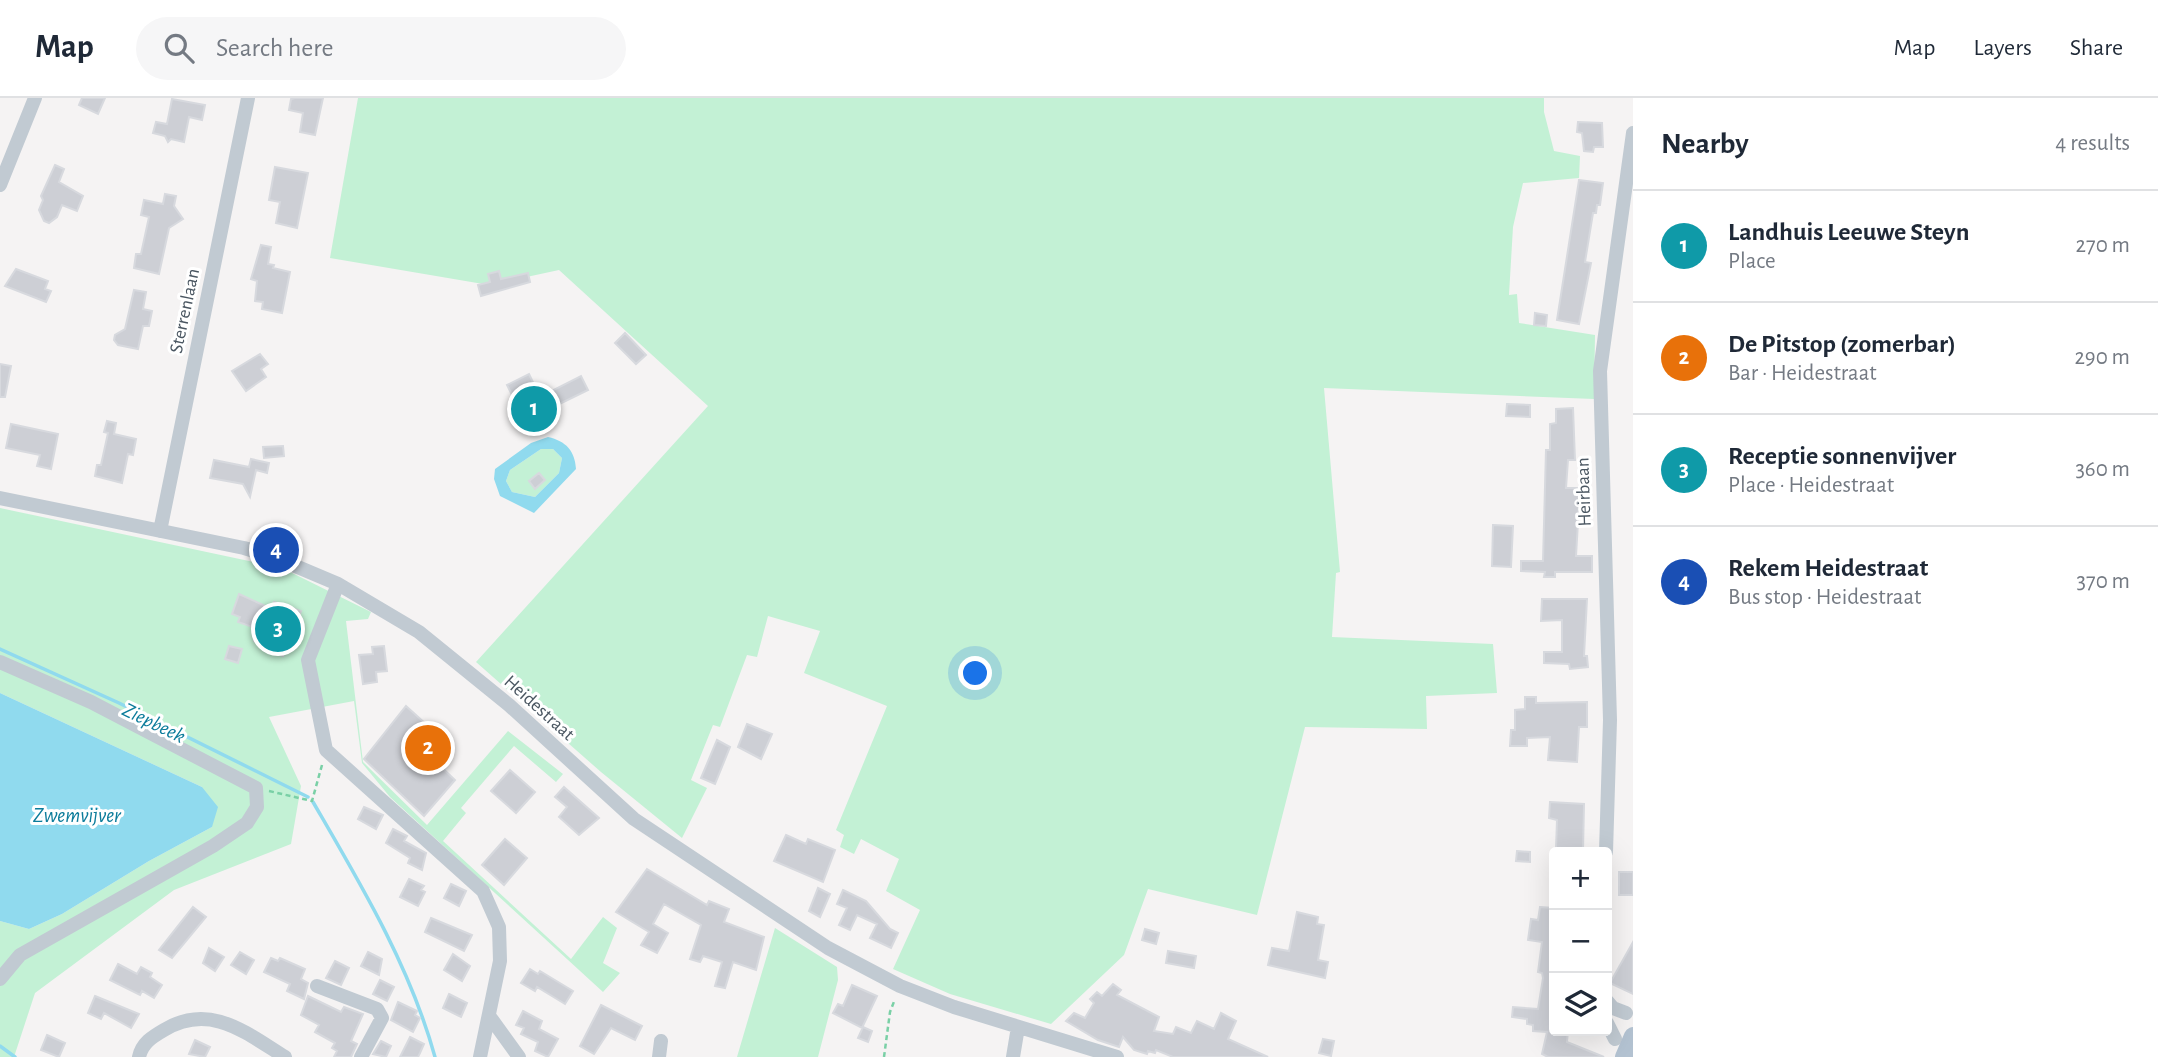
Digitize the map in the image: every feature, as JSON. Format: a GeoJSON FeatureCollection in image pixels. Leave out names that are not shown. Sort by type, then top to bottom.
{"type":"FeatureCollection","features":[{"type":"Feature","properties":{"kind":"main road"},"geometry":{"type":"LineString","coordinates":[[1624,1057],[1633,1036]]}},
{"type":"Feature","properties":{"kind":"street"},"geometry":{"type":"LineString","coordinates":[[0,185],[35,98]]}},
{"type":"Feature","properties":{"kind":"street","name":"Sterrenlaan"},"geometry":{"type":"LineString","coordinates":[[160,531],[248,98]]}},
{"type":"Feature","properties":{"kind":"street","name":"Heirbaan"},"geometry":{"type":"LineString","coordinates":[[1606,847],[1610,719],[1600,371],[1633,133]]}},
{"type":"Feature","properties":{"kind":"street","name":"Heidestraat"},"geometry":{"type":"LineString","coordinates":[[0,498],[274,557],[338,584],[380,607],[452,656],[634,819],[828,948],[900,986],[1017,1027],[1117,1057]]}},
{"type":"Feature","properties":{"kind":"street"},"geometry":{"type":"LineString","coordinates":[[338,584],[308,660],[326,750],[483,891],[499,927],[500,961],[480,1057]]}},
{"type":"Feature","properties":{"kind":"street"},"geometry":{"type":"LineString","coordinates":[[0,662],[90,702],[256,788],[257,807],[247,823],[213,846],[20,955],[0,979]]}},
{"type":"Feature","properties":{"kind":"street"},"geometry":{"type":"LineString","coordinates":[[317,986],[377,1009],[382,1018],[361,1057]]}},
{"type":"Feature","properties":{"kind":"street"},"geometry":{"type":"LineString","coordinates":[[1612,1007],[1626,1013]]}},
{"type":"Feature","properties":{"kind":"street"},"geometry":{"type":"LineString","coordinates":[[139,1057],[148,1040],[174,1024],[206,1017],[231,1025],[285,1057]]}},
{"type":"Feature","properties":{"kind":"street"},"geometry":{"type":"LineString","coordinates":[[489,1017],[519,1057]]}},
{"type":"Feature","properties":{"kind":"street"},"geometry":{"type":"LineString","coordinates":[[1013,1057],[1017,1027]]}},
{"type":"Feature","properties":{"kind":"street"},"geometry":{"type":"LineString","coordinates":[[1612,1033],[1615,1039]]}},
{"type":"Feature","properties":{"kind":"street"},"geometry":{"type":"LineString","coordinates":[[659,1057],[661,1041]]}},
{"type":"Feature","properties":{"kind":"path"},"geometry":{"type":"LineString","coordinates":[[256,788],[312,801],[326,750]]}},
{"type":"Feature","properties":{"kind":"path"},"geometry":{"type":"LineString","coordinates":[[884,1057],[890,1012],[900,986]]}},
{"type":"Feature","properties":{"kind":"green space"},"geometry":{"type":"Polygon","coordinates":[[[358,98],[1544,98],[1544,112],[1554,151],[1580,156],[1579,178],[1523,183],[1513,227],[1509,295],[1517,294],[1519,323],[1595,335],[1594,399],[1324,388],[1340,572],[1336,573],[1332,637],[1493,644],[1497,693],[1426,696],[1427,729],[1305,727],[1257,915],[1148,889],[1124,955],[1051,1024],[950,994],[893,969],[920,910],[886,891],[899,859],[861,839],[854,854],[840,847],[844,835],[836,830],[887,706],[804,673],[820,631],[768,616],[757,657],[747,655],[720,727],[713,725],[691,780],[707,788],[682,838],[601,772],[476,662],[708,406],[559,270],[489,285],[330,258],[358,98]]]}},
{"type":"Feature","properties":{"kind":"green space"},"geometry":{"type":"Polygon","coordinates":[[[541,449],[553,449],[562,458],[559,473],[535,497],[512,492],[506,481],[510,470],[541,449]]]}},
{"type":"Feature","properties":{"kind":"green space"},"geometry":{"type":"Polygon","coordinates":[[[0,508],[282,568],[371,612],[368,619],[346,621],[363,762],[427,825],[508,731],[563,774],[556,782],[514,746],[461,808],[466,813],[443,841],[571,959],[603,917],[617,928],[603,963],[620,973],[603,992],[390,797],[362,763],[354,701],[269,717],[301,786],[291,844],[174,890],[35,993],[14,1057],[0,1057],[0,921],[29,929],[62,914],[149,861],[212,827],[202,787],[0,693],[0,508]]]}},
{"type":"Feature","properties":{"kind":"green space"},"geometry":{"type":"Polygon","coordinates":[[[775,928],[837,967],[838,980],[818,1057],[737,1057],[775,928]]]}},
{"type":"Feature","properties":{"kind":"water"},"geometry":{"type":"Polygon","coordinates":[[[548,437],[560,441],[574,457],[576,469],[534,513],[500,496],[494,479],[495,469],[531,443],[548,437]],[[541,449],[510,470],[506,481],[512,492],[535,497],[559,473],[562,458],[553,449],[541,449]]]}},
{"type":"Feature","properties":{"kind":"water","name":"Zwemvijver"},"geometry":{"type":"Polygon","coordinates":[[[0,693],[202,787],[218,807],[212,827],[149,861],[62,914],[29,929],[0,921],[0,693]]]}},
{"type":"Feature","properties":{"kind":"building"},"geometry":{"type":"Polygon","coordinates":[[[82,98],[105,98],[98,114],[79,105],[82,98]]]}},
{"type":"Feature","properties":{"kind":"building"},"geometry":{"type":"Polygon","coordinates":[[[323,98],[315,135],[300,132],[303,113],[289,110],[291,99],[323,98]]]}},
{"type":"Feature","properties":{"kind":"building"},"geometry":{"type":"Polygon","coordinates":[[[172,99],[205,105],[202,120],[189,117],[184,142],[171,139],[168,142],[165,136],[153,133],[156,122],[167,124],[172,99]]]}},
{"type":"Feature","properties":{"kind":"building"},"geometry":{"type":"Polygon","coordinates":[[[1578,122],[1602,123],[1603,147],[1594,147],[1593,152],[1584,151],[1582,133],[1577,132],[1578,122]]]}},
{"type":"Feature","properties":{"kind":"building"},"geometry":{"type":"Polygon","coordinates":[[[55,165],[64,169],[59,182],[83,196],[77,211],[62,205],[57,217],[49,223],[44,221],[39,210],[43,200],[41,196],[55,165]]]}},
{"type":"Feature","properties":{"kind":"building"},"geometry":{"type":"Polygon","coordinates":[[[275,167],[308,173],[297,228],[276,223],[280,202],[269,200],[275,167]]]}},
{"type":"Feature","properties":{"kind":"building"},"geometry":{"type":"Polygon","coordinates":[[[1579,180],[1603,183],[1600,205],[1597,205],[1596,213],[1593,213],[1585,262],[1591,263],[1579,324],[1557,320],[1579,180]]]}},
{"type":"Feature","properties":{"kind":"building"},"geometry":{"type":"Polygon","coordinates":[[[165,194],[176,196],[174,206],[183,219],[169,228],[159,274],[134,268],[136,254],[141,254],[149,217],[141,215],[144,200],[163,204],[165,194]]]}},
{"type":"Feature","properties":{"kind":"building"},"geometry":{"type":"Polygon","coordinates":[[[261,245],[271,247],[268,264],[290,272],[282,313],[262,309],[263,302],[255,301],[257,281],[251,279],[261,245]]]}},
{"type":"Feature","properties":{"kind":"building"},"geometry":{"type":"Polygon","coordinates":[[[16,269],[48,281],[45,289],[51,291],[46,302],[5,286],[16,269]]]}},
{"type":"Feature","properties":{"kind":"building"},"geometry":{"type":"Polygon","coordinates":[[[499,271],[501,279],[528,273],[530,282],[481,296],[478,285],[490,282],[488,274],[499,271]]]}},
{"type":"Feature","properties":{"kind":"building"},"geometry":{"type":"Polygon","coordinates":[[[134,290],[146,292],[143,309],[152,311],[149,326],[143,326],[138,349],[118,345],[114,340],[115,335],[125,329],[134,290]]]}},
{"type":"Feature","properties":{"kind":"building"},"geometry":{"type":"Polygon","coordinates":[[[1535,313],[1547,315],[1546,326],[1534,325],[1535,313]]]}},
{"type":"Feature","properties":{"kind":"building"},"geometry":{"type":"Polygon","coordinates":[[[625,333],[646,355],[636,364],[615,343],[625,333]]]}},
{"type":"Feature","properties":{"kind":"building"},"geometry":{"type":"Polygon","coordinates":[[[260,354],[268,364],[261,369],[266,377],[246,391],[232,371],[260,354]]]}},
{"type":"Feature","properties":{"kind":"building"},"geometry":{"type":"Polygon","coordinates":[[[0,364],[11,366],[5,397],[0,397],[0,364]]]}},
{"type":"Feature","properties":{"kind":"building"},"geometry":{"type":"Polygon","coordinates":[[[529,374],[540,397],[581,376],[588,390],[525,421],[507,385],[529,374]]]}},
{"type":"Feature","properties":{"kind":"building"},"geometry":{"type":"Polygon","coordinates":[[[1507,404],[1530,405],[1530,417],[1506,416],[1507,404]]]}},
{"type":"Feature","properties":{"kind":"building"},"geometry":{"type":"Polygon","coordinates":[[[1573,408],[1575,460],[1568,460],[1566,488],[1580,488],[1576,556],[1592,556],[1592,572],[1555,572],[1555,577],[1544,577],[1545,572],[1521,571],[1521,561],[1543,561],[1546,450],[1550,450],[1550,424],[1556,423],[1556,409],[1573,408]]]}},
{"type":"Feature","properties":{"kind":"building"},"geometry":{"type":"Polygon","coordinates":[[[107,421],[116,423],[114,434],[136,439],[133,455],[128,454],[122,483],[95,476],[97,465],[101,465],[108,433],[104,432],[107,421]]]}},
{"type":"Feature","properties":{"kind":"building"},"geometry":{"type":"Polygon","coordinates":[[[11,424],[58,434],[51,469],[37,466],[40,455],[6,448],[11,424]]]}},
{"type":"Feature","properties":{"kind":"building"},"geometry":{"type":"Polygon","coordinates":[[[283,446],[284,456],[264,458],[263,447],[283,446]]]}},
{"type":"Feature","properties":{"kind":"building"},"geometry":{"type":"Polygon","coordinates":[[[251,459],[269,463],[267,473],[256,470],[250,497],[243,484],[210,478],[214,460],[249,467],[251,459]]]}},
{"type":"Feature","properties":{"kind":"building"},"geometry":{"type":"Polygon","coordinates":[[[539,473],[545,480],[535,489],[529,481],[539,473]]]}},
{"type":"Feature","properties":{"kind":"building"},"geometry":{"type":"Polygon","coordinates":[[[1493,525],[1513,526],[1511,567],[1492,566],[1493,525]]]}},
{"type":"Feature","properties":{"kind":"building"},"geometry":{"type":"Polygon","coordinates":[[[239,594],[272,609],[274,602],[301,611],[283,656],[254,641],[258,629],[238,622],[240,617],[232,614],[239,594]]]}},
{"type":"Feature","properties":{"kind":"building"},"geometry":{"type":"Polygon","coordinates":[[[1542,599],[1587,599],[1584,656],[1587,656],[1588,667],[1570,669],[1569,664],[1544,663],[1544,652],[1562,652],[1562,620],[1541,621],[1542,599]]]}},
{"type":"Feature","properties":{"kind":"building"},"geometry":{"type":"Polygon","coordinates":[[[229,646],[242,649],[238,663],[225,659],[229,646]]]}},
{"type":"Feature","properties":{"kind":"building"},"geometry":{"type":"Polygon","coordinates":[[[384,646],[387,671],[376,672],[377,682],[363,684],[359,655],[373,654],[372,647],[384,646]]]}},
{"type":"Feature","properties":{"kind":"building"},"geometry":{"type":"Polygon","coordinates":[[[1525,697],[1536,697],[1536,703],[1587,702],[1587,727],[1579,727],[1577,762],[1548,760],[1550,737],[1527,738],[1527,746],[1510,746],[1511,730],[1515,730],[1515,710],[1525,709],[1525,697]]]}},
{"type":"Feature","properties":{"kind":"building"},"geometry":{"type":"Polygon","coordinates":[[[406,706],[426,724],[418,733],[442,755],[436,762],[455,780],[424,816],[364,759],[406,706]]]}},
{"type":"Feature","properties":{"kind":"building"},"geometry":{"type":"Polygon","coordinates":[[[747,724],[772,734],[761,759],[738,747],[747,724]]]}},
{"type":"Feature","properties":{"kind":"building"},"geometry":{"type":"Polygon","coordinates":[[[717,740],[730,747],[715,784],[701,778],[717,740]]]}},
{"type":"Feature","properties":{"kind":"building"},"geometry":{"type":"Polygon","coordinates":[[[510,770],[535,792],[516,813],[491,791],[510,770]]]}},
{"type":"Feature","properties":{"kind":"building"},"geometry":{"type":"Polygon","coordinates":[[[564,787],[599,818],[579,835],[559,817],[567,807],[555,797],[564,787]]]}},
{"type":"Feature","properties":{"kind":"building"},"geometry":{"type":"Polygon","coordinates":[[[1550,802],[1584,804],[1583,847],[1556,847],[1557,820],[1549,818],[1550,802]]]}},
{"type":"Feature","properties":{"kind":"building"},"geometry":{"type":"Polygon","coordinates":[[[364,807],[383,815],[376,829],[358,819],[364,807]]]}},
{"type":"Feature","properties":{"kind":"building"},"geometry":{"type":"Polygon","coordinates":[[[393,829],[407,836],[404,841],[426,853],[422,870],[408,863],[410,858],[386,843],[393,829]]]}},
{"type":"Feature","properties":{"kind":"building"},"geometry":{"type":"Polygon","coordinates":[[[786,835],[806,844],[808,839],[835,850],[823,882],[774,861],[786,835]]]}},
{"type":"Feature","properties":{"kind":"building"},"geometry":{"type":"Polygon","coordinates":[[[505,839],[527,858],[504,885],[482,865],[505,839]]]}},
{"type":"Feature","properties":{"kind":"building"},"geometry":{"type":"Polygon","coordinates":[[[1517,851],[1530,852],[1530,862],[1516,861],[1517,851]]]}},
{"type":"Feature","properties":{"kind":"building"},"geometry":{"type":"Polygon","coordinates":[[[647,869],[707,905],[709,901],[729,909],[724,922],[764,937],[756,970],[733,962],[725,988],[715,986],[722,962],[703,956],[700,962],[690,959],[701,925],[664,904],[653,924],[668,933],[657,953],[641,945],[649,932],[616,912],[647,869]]]}},
{"type":"Feature","properties":{"kind":"building"},"geometry":{"type":"Polygon","coordinates":[[[1619,872],[1633,872],[1633,895],[1619,895],[1619,872]]]}},
{"type":"Feature","properties":{"kind":"building"},"geometry":{"type":"Polygon","coordinates":[[[409,879],[424,886],[421,890],[425,892],[418,906],[400,897],[409,879]]]}},
{"type":"Feature","properties":{"kind":"building"},"geometry":{"type":"Polygon","coordinates":[[[451,884],[466,891],[459,906],[444,898],[451,884]]]}},
{"type":"Feature","properties":{"kind":"building"},"geometry":{"type":"Polygon","coordinates":[[[818,888],[830,894],[820,917],[809,911],[818,888]]]}},
{"type":"Feature","properties":{"kind":"building"},"geometry":{"type":"Polygon","coordinates":[[[843,890],[866,901],[890,929],[898,933],[891,948],[870,938],[877,924],[857,915],[850,930],[839,925],[847,908],[837,904],[843,890]]]}},
{"type":"Feature","properties":{"kind":"building"},"geometry":{"type":"Polygon","coordinates":[[[193,907],[206,917],[172,958],[159,950],[193,907]]]}},
{"type":"Feature","properties":{"kind":"building"},"geometry":{"type":"Polygon","coordinates":[[[1540,907],[1549,908],[1549,1036],[1568,1036],[1567,1042],[1604,1057],[1548,1057],[1542,1054],[1547,1032],[1533,1031],[1533,1025],[1527,1024],[1527,1019],[1512,1017],[1513,1007],[1538,1009],[1543,978],[1542,973],[1538,972],[1542,942],[1528,940],[1531,919],[1538,920],[1540,907]]]}},
{"type":"Feature","properties":{"kind":"building"},"geometry":{"type":"Polygon","coordinates":[[[1297,912],[1318,917],[1317,924],[1324,925],[1318,960],[1328,962],[1325,978],[1268,965],[1272,948],[1289,951],[1297,912]]]}},
{"type":"Feature","properties":{"kind":"building"},"geometry":{"type":"Polygon","coordinates":[[[431,918],[472,935],[464,951],[425,932],[431,918]]]}},
{"type":"Feature","properties":{"kind":"building"},"geometry":{"type":"Polygon","coordinates":[[[1145,929],[1159,933],[1156,944],[1142,940],[1145,929]]]}},
{"type":"Feature","properties":{"kind":"building"},"geometry":{"type":"Polygon","coordinates":[[[1633,942],[1633,994],[1612,984],[1633,942]]]}},
{"type":"Feature","properties":{"kind":"building"},"geometry":{"type":"Polygon","coordinates":[[[209,948],[224,957],[215,971],[203,963],[209,948]]]}},
{"type":"Feature","properties":{"kind":"building"},"geometry":{"type":"Polygon","coordinates":[[[1168,951],[1196,956],[1194,968],[1166,963],[1168,951]]]}},
{"type":"Feature","properties":{"kind":"building"},"geometry":{"type":"Polygon","coordinates":[[[240,952],[254,960],[246,974],[231,965],[240,952]]]}},
{"type":"Feature","properties":{"kind":"building"},"geometry":{"type":"Polygon","coordinates":[[[368,952],[382,959],[379,975],[361,966],[368,952]]]}},
{"type":"Feature","properties":{"kind":"building"},"geometry":{"type":"Polygon","coordinates":[[[453,954],[470,966],[462,981],[444,970],[453,954]]]}},
{"type":"Feature","properties":{"kind":"building"},"geometry":{"type":"Polygon","coordinates":[[[271,958],[278,961],[280,958],[305,969],[301,979],[308,983],[304,999],[287,991],[290,984],[264,972],[271,958]]]}},
{"type":"Feature","properties":{"kind":"building"},"geometry":{"type":"Polygon","coordinates":[[[335,961],[349,968],[341,985],[326,978],[335,961]]]}},
{"type":"Feature","properties":{"kind":"building"},"geometry":{"type":"Polygon","coordinates":[[[118,964],[137,974],[141,967],[152,973],[150,977],[162,985],[154,998],[142,991],[140,995],[110,980],[118,964]]]}},
{"type":"Feature","properties":{"kind":"building"},"geometry":{"type":"Polygon","coordinates":[[[530,969],[538,974],[540,971],[573,991],[565,1004],[537,987],[535,991],[521,983],[530,969]]]}},
{"type":"Feature","properties":{"kind":"building"},"geometry":{"type":"Polygon","coordinates":[[[380,980],[394,987],[387,1001],[373,994],[380,980]]]}},
{"type":"Feature","properties":{"kind":"building"},"geometry":{"type":"Polygon","coordinates":[[[1113,984],[1121,990],[1117,995],[1159,1017],[1154,1031],[1173,1034],[1176,1027],[1191,1033],[1197,1021],[1214,1029],[1221,1013],[1236,1021],[1228,1039],[1268,1057],[1173,1057],[1156,1050],[1155,1053],[1148,1051],[1147,1054],[1134,1050],[1123,1037],[1119,1047],[1098,1040],[1066,1021],[1074,1013],[1085,1018],[1094,1003],[1090,999],[1097,992],[1102,996],[1113,984]]]}},
{"type":"Feature","properties":{"kind":"building"},"geometry":{"type":"Polygon","coordinates":[[[852,985],[877,996],[862,1028],[833,1013],[838,1004],[843,1006],[852,985]]]}},
{"type":"Feature","properties":{"kind":"building"},"geometry":{"type":"Polygon","coordinates":[[[449,994],[467,1003],[461,1017],[443,1008],[449,994]]]}},
{"type":"Feature","properties":{"kind":"building"},"geometry":{"type":"Polygon","coordinates":[[[95,996],[139,1014],[131,1028],[104,1013],[101,1019],[88,1013],[95,996]]]}},
{"type":"Feature","properties":{"kind":"building"},"geometry":{"type":"Polygon","coordinates":[[[308,996],[341,1012],[344,1007],[363,1014],[351,1041],[357,1044],[351,1057],[334,1057],[337,1051],[332,1048],[335,1043],[315,1032],[319,1025],[301,1015],[308,996]]]}},
{"type":"Feature","properties":{"kind":"building"},"geometry":{"type":"Polygon","coordinates":[[[398,1002],[417,1011],[415,1015],[420,1018],[413,1032],[391,1020],[398,1002]]]}},
{"type":"Feature","properties":{"kind":"building"},"geometry":{"type":"Polygon","coordinates":[[[601,1005],[642,1026],[635,1040],[611,1028],[594,1054],[580,1046],[601,1005]]]}},
{"type":"Feature","properties":{"kind":"building"},"geometry":{"type":"Polygon","coordinates":[[[523,1011],[542,1021],[539,1029],[558,1039],[548,1057],[535,1051],[538,1042],[521,1034],[524,1028],[516,1025],[523,1011]]]}},
{"type":"Feature","properties":{"kind":"building"},"geometry":{"type":"Polygon","coordinates":[[[863,1027],[872,1031],[868,1042],[858,1038],[863,1027]]]}},
{"type":"Feature","properties":{"kind":"building"},"geometry":{"type":"Polygon","coordinates":[[[47,1035],[65,1043],[59,1057],[41,1050],[47,1035]]]}},
{"type":"Feature","properties":{"kind":"building"},"geometry":{"type":"Polygon","coordinates":[[[410,1037],[424,1044],[418,1057],[400,1057],[410,1037]]]}},
{"type":"Feature","properties":{"kind":"building"},"geometry":{"type":"Polygon","coordinates":[[[1323,1039],[1334,1041],[1331,1056],[1319,1053],[1323,1039]]]}},
{"type":"Feature","properties":{"kind":"building"},"geometry":{"type":"Polygon","coordinates":[[[195,1040],[210,1047],[205,1057],[189,1054],[195,1040]]]}},
{"type":"Feature","properties":{"kind":"building"},"geometry":{"type":"Polygon","coordinates":[[[381,1041],[391,1046],[386,1057],[373,1054],[381,1041]]]}},
{"type":"Feature","properties":{"kind":"waterway","name":"Ziepbeek"},"geometry":{"type":"LineString","coordinates":[[0,649],[119,703],[308,797]]}},
{"type":"Feature","properties":{"kind":"waterway","name":"Ziepbeek"},"geometry":{"type":"LineString","coordinates":[[313,802],[366,894],[398,958],[425,1023],[435,1057]]}},
{"type":"Feature","properties":{"kind":"waterway"},"geometry":{"type":"LineString","coordinates":[[0,1046],[15,1057]]}},
{"type":"Feature","properties":{"kind":"place","name":"Landhuis Leeuwe Steyn"},"geometry":{"type":"Point","coordinates":[534,409]}},
{"type":"Feature","properties":{"kind":"place","name":"Rekem Heidestraat"},"geometry":{"type":"Point","coordinates":[276,550]}},
{"type":"Feature","properties":{"kind":"place","name":"Receptie sonnenvijver"},"geometry":{"type":"Point","coordinates":[278,629]}},
{"type":"Feature","properties":{"kind":"place","name":"De Pitstop (zomerbar)"},"geometry":{"type":"Point","coordinates":[428,748]}}]}
